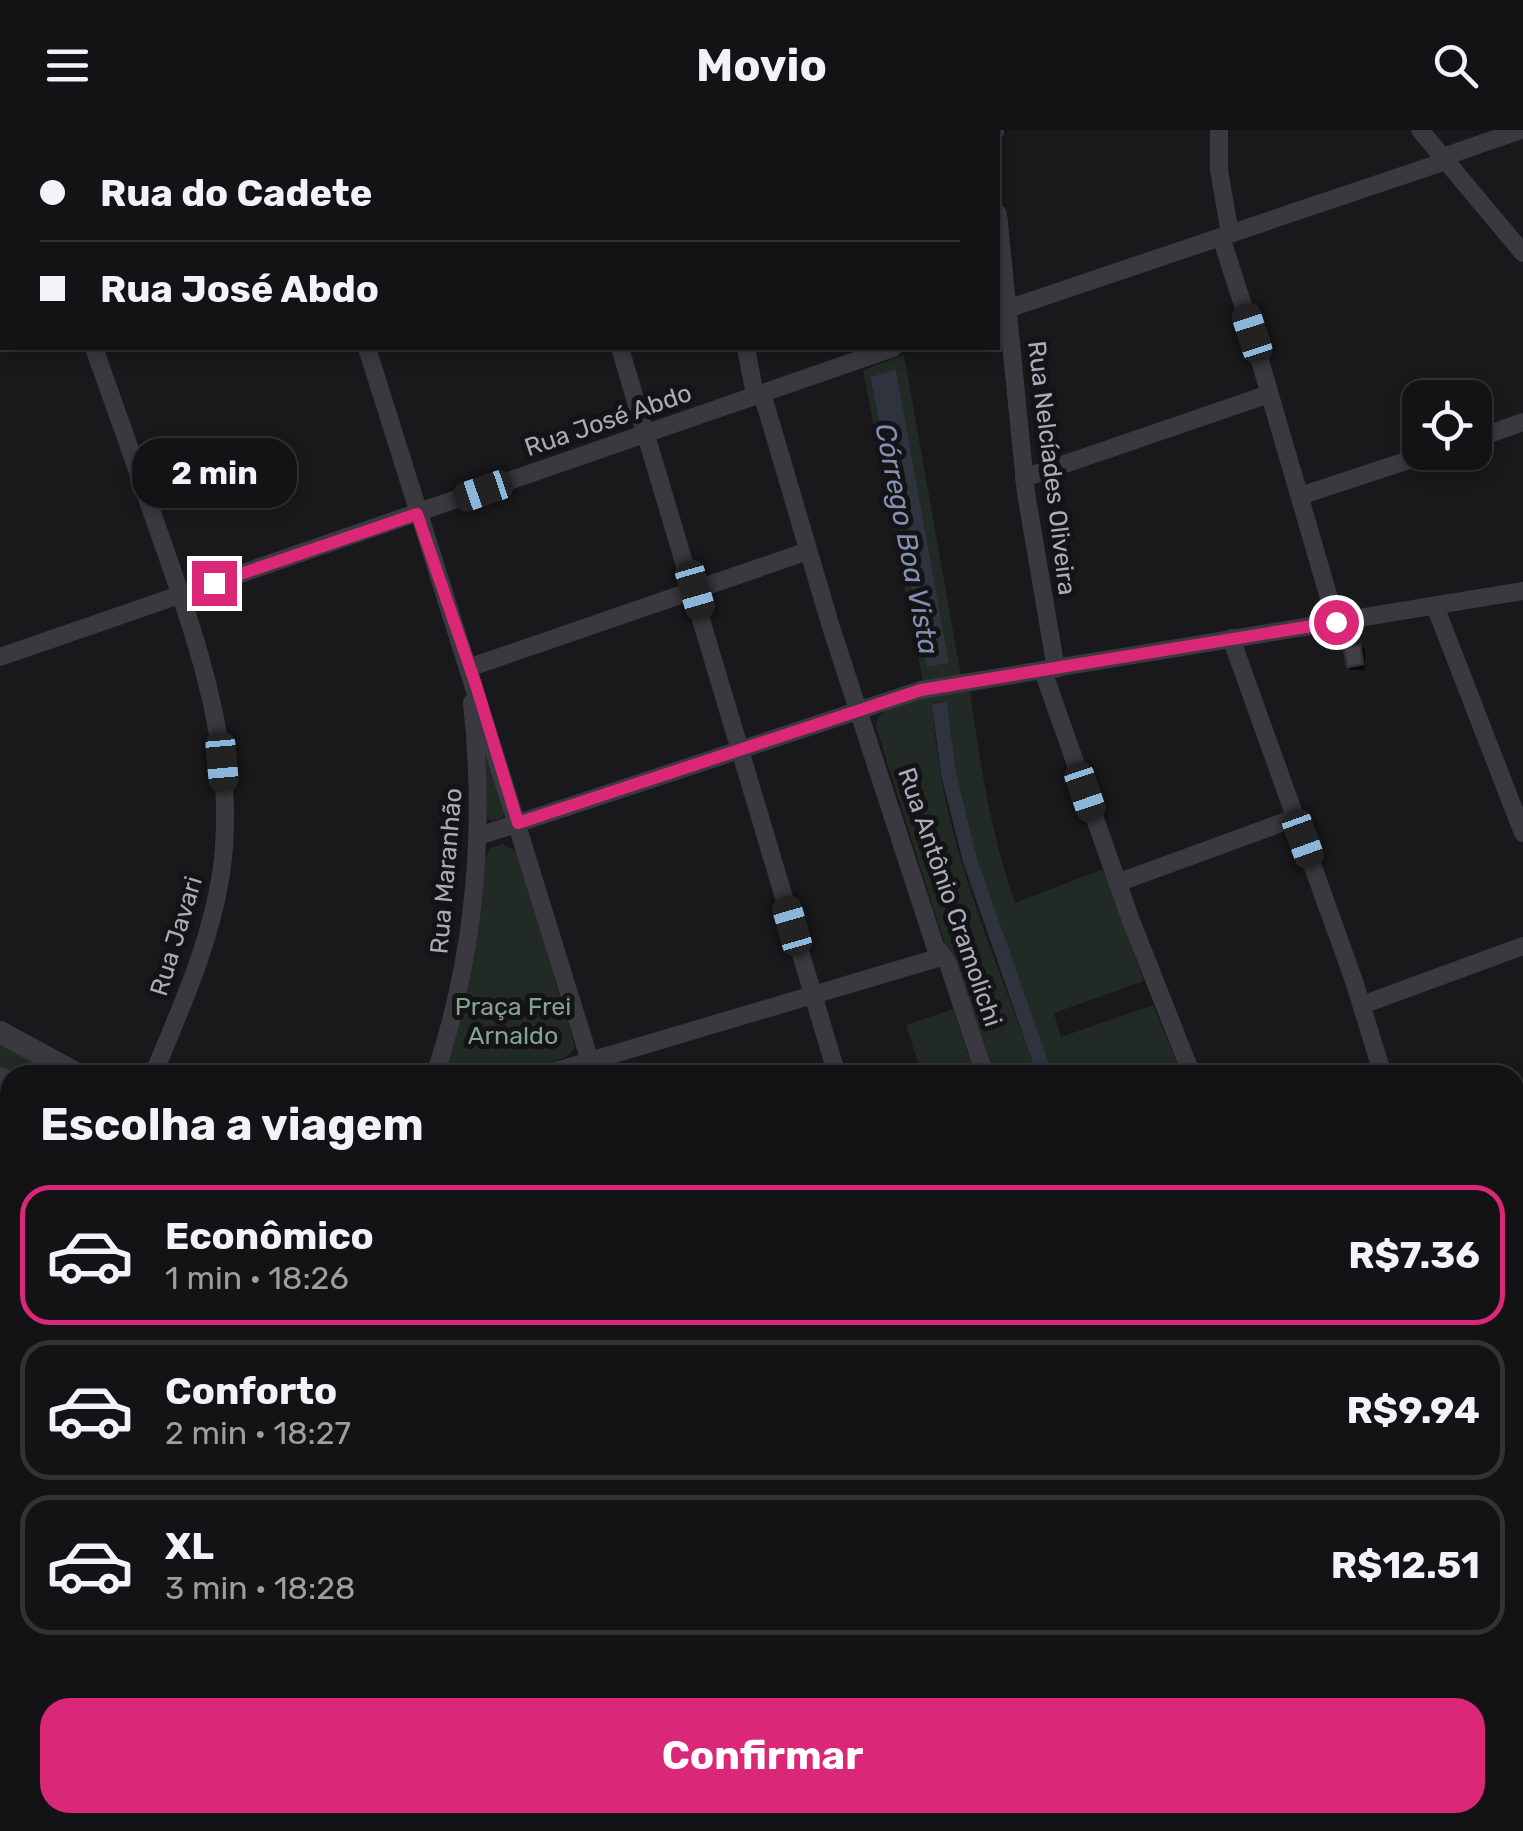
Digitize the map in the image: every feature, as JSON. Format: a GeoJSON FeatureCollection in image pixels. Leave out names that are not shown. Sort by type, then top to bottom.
{"type":"FeatureCollection","features":[{"type":"Feature","properties":{"kind":"street"},"geometry":{"type":"LineString","coordinates":[[1219,130],[1226,236],[1336,622]]}},
{"type":"Feature","properties":{"kind":"street"},"geometry":{"type":"LineString","coordinates":[[1420,130],[1516,233],[1523,254]]}},
{"type":"Feature","properties":{"kind":"street"},"geometry":{"type":"LineString","coordinates":[[1002,311],[1226,236],[1520,130]]}},
{"type":"Feature","properties":{"kind":"street","name":"Rua Nelcíades Oliveira"},"geometry":{"type":"LineString","coordinates":[[1000,262],[1002,311],[1050,670],[1117,882],[1188,1065]]}},
{"type":"Feature","properties":{"kind":"street","name":"Rua Javari"},"geometry":{"type":"LineString","coordinates":[[95,350],[202,658],[222,762],[226,823],[209,931],[157,1065]]}},
{"type":"Feature","properties":{"kind":"street","name":"Rua Maranhão"},"geometry":{"type":"LineString","coordinates":[[368,350],[590,1061]]}},
{"type":"Feature","properties":{"kind":"street"},"geometry":{"type":"LineString","coordinates":[[621,350],[835,1065]]}},
{"type":"Feature","properties":{"kind":"street","name":"Rua Antônio Cramolichi"},"geometry":{"type":"LineString","coordinates":[[747,350],[941,957],[948,963],[982,1065]]}},
{"type":"Feature","properties":{"kind":"street","name":"Rua José Abdo"},"geometry":{"type":"LineString","coordinates":[[0,657],[887,350]]}},
{"type":"Feature","properties":{"kind":"street"},"geometry":{"type":"LineString","coordinates":[[1024,478],[1270,394]]}},
{"type":"Feature","properties":{"kind":"street"},"geometry":{"type":"LineString","coordinates":[[1492,433],[1523,422]]}},
{"type":"Feature","properties":{"kind":"street"},"geometry":{"type":"LineString","coordinates":[[1300,496],[1402,462]]}},
{"type":"Feature","properties":{"kind":"street"},"geometry":{"type":"LineString","coordinates":[[468,668],[808,551]]}},
{"type":"Feature","properties":{"kind":"street"},"geometry":{"type":"LineString","coordinates":[[479,836],[938,688],[1523,591]]}},
{"type":"Feature","properties":{"kind":"street"},"geometry":{"type":"LineString","coordinates":[[1435,606],[1523,833]]}},
{"type":"Feature","properties":{"kind":"street"},"geometry":{"type":"LineString","coordinates":[[1231,638],[1380,1065]]}},
{"type":"Feature","properties":{"kind":"street","name":"Rua Maranhão"},"geometry":{"type":"LineString","coordinates":[[438,1065],[468,942],[479,836],[478,752],[468,668]]}},
{"type":"Feature","properties":{"kind":"street"},"geometry":{"type":"LineString","coordinates":[[1117,882],[1295,818]]}},
{"type":"Feature","properties":{"kind":"street"},"geometry":{"type":"LineString","coordinates":[[1362,1005],[1523,946]]}},
{"type":"Feature","properties":{"kind":"street"},"geometry":{"type":"LineString","coordinates":[[577,1065],[941,957]]}},
{"type":"Feature","properties":{"kind":"street"},"geometry":{"type":"LineString","coordinates":[[0,1032],[61,1065]]}},
{"type":"Feature","properties":{"kind":"green space"},"geometry":{"type":"Polygon","coordinates":[[[904,355],[961,676],[923,682],[863,370],[904,355]],[[896,371],[870,378],[927,667],[949,663],[896,371]]]}},
{"type":"Feature","properties":{"kind":"green space"},"geometry":{"type":"Polygon","coordinates":[[[970,691],[987,798],[1015,903],[1103,869],[1144,981],[1054,1013],[1061,1037],[1153,1005],[1178,1065],[1049,1065],[977,858],[956,772],[947,702],[933,703],[937,751],[957,846],[1033,1065],[992,1065],[956,958],[945,945],[876,727],[877,718],[886,711],[921,699],[970,691]]]}},
{"type":"Feature","properties":{"kind":"green space"},"geometry":{"type":"Polygon","coordinates":[[[485,751],[505,812],[502,818],[492,821],[487,818],[485,751]]]}},
{"type":"Feature","properties":{"kind":"green space","name":"Praça Frei Arnaldo"},"geometry":{"type":"Polygon","coordinates":[[[503,844],[517,852],[575,1047],[568,1056],[547,1065],[446,1065],[469,983],[485,858],[491,848],[503,844]]]}},
{"type":"Feature","properties":{"kind":"green space"},"geometry":{"type":"Polygon","coordinates":[[[953,1009],[972,1065],[919,1065],[906,1025],[953,1009]]]}},
{"type":"Feature","properties":{"kind":"green space"},"geometry":{"type":"Polygon","coordinates":[[[0,1041],[44,1065],[0,1065],[0,1041]]]}},
{"type":"Feature","properties":{"kind":"water","name":"Córrego Boa Vista"},"geometry":{"type":"Polygon","coordinates":[[[896,370],[949,663],[927,667],[870,377],[896,370]]]}},
{"type":"Feature","properties":{"kind":"water"},"geometry":{"type":"Polygon","coordinates":[[[947,702],[956,772],[977,858],[1049,1065],[1034,1065],[963,862],[941,775],[932,704],[947,702]]]}},
{"type":"Feature","properties":{"kind":"building"},"geometry":{"type":"Polygon","coordinates":[[[1360,645],[1363,664],[1347,667],[1344,648],[1360,645]]]}},
{"type":"Feature","properties":{"kind":"route"},"geometry":{"type":"LineString","coordinates":[[214,583],[417,514],[518,823],[921,690],[1336,622]]}}]}
